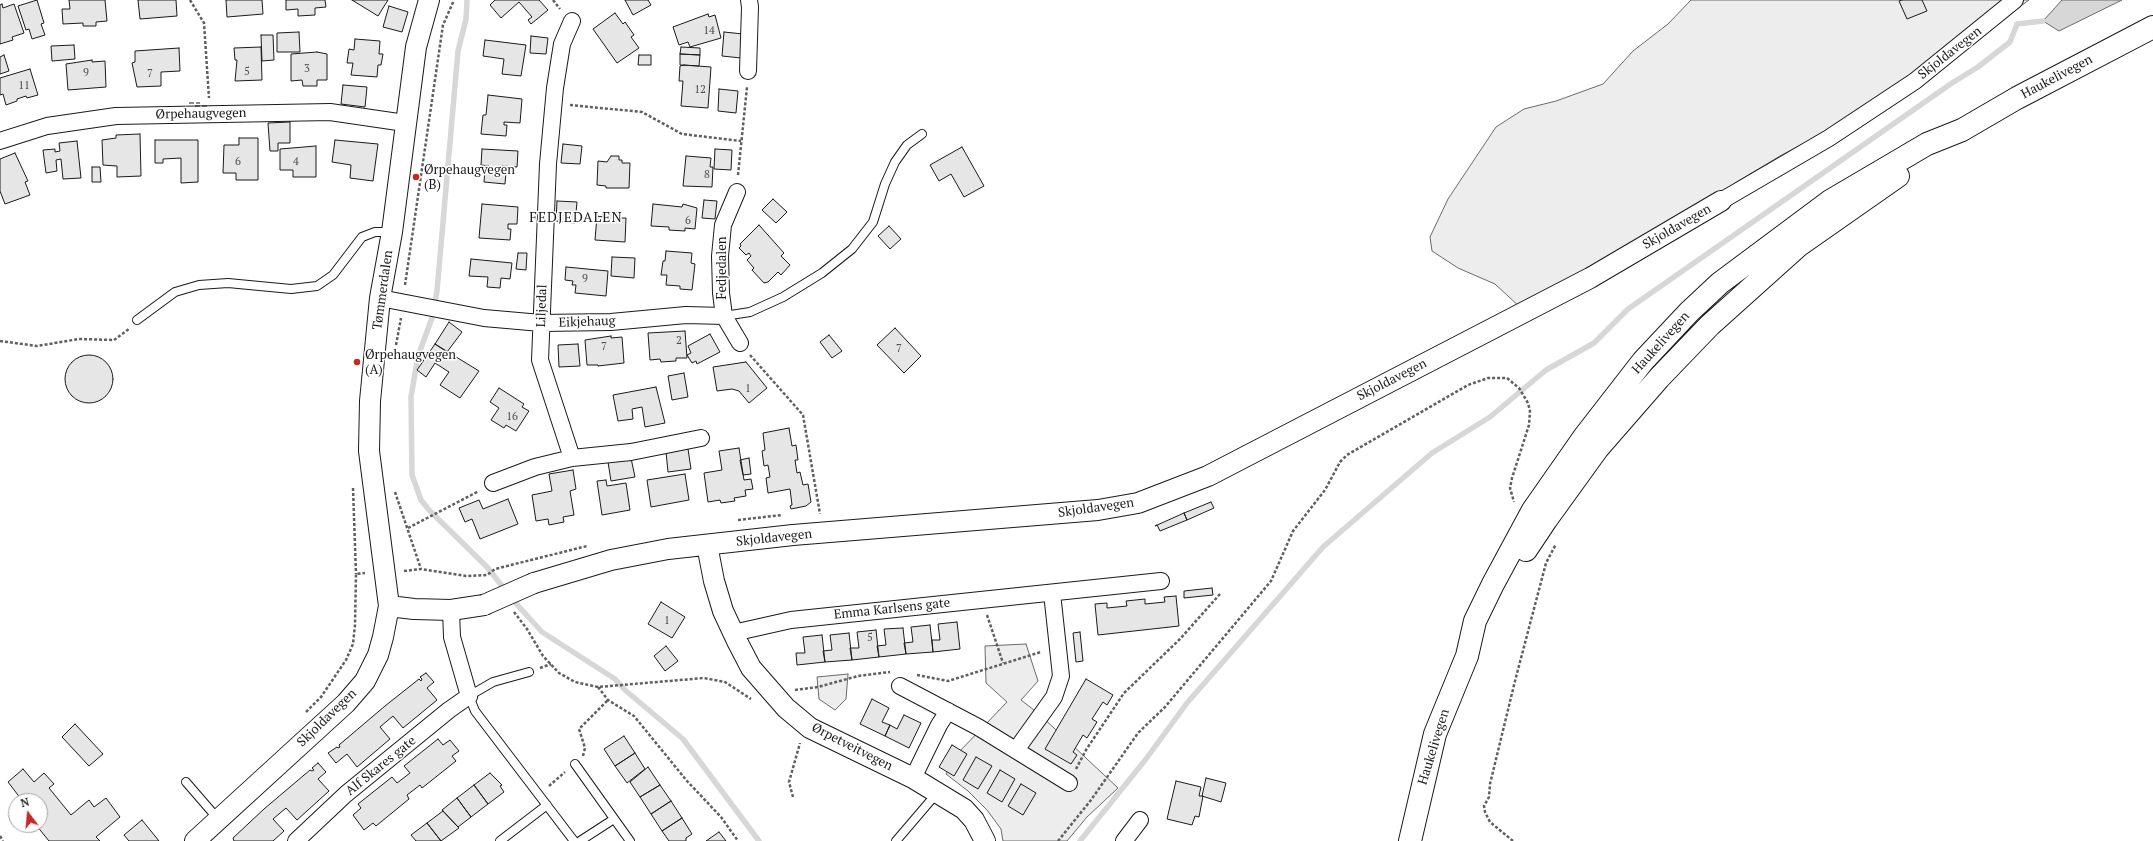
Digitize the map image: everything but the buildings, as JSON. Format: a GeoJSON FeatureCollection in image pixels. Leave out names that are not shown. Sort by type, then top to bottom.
{"type":"FeatureCollection","features":[{"type":"Feature","properties":{"kind":"highway","name":"Haukelivegen"},"geometry":{"type":"LineString","coordinates":[[1410,841],[1435,734],[1467,656],[1488,625],[1511,577],[1546,520],[1598,448],[1659,378],[1710,325],[1798,246],[1936,152],[1962,130],[2017,98],[2153,27]]}},
{"type":"Feature","properties":{"kind":"street","name":"Tømmerdalen"},"geometry":{"type":"LineString","coordinates":[[389,606],[368,451],[370,401],[380,298],[392,232],[416,47],[429,0]]}},
{"type":"Feature","properties":{"kind":"street"},"geometry":{"type":"LineString","coordinates":[[748,71],[749,0]]}},
{"type":"Feature","properties":{"kind":"street","name":"Skjoldavegen"},"geometry":{"type":"LineString","coordinates":[[195,841],[346,703],[365,681],[378,655],[389,606],[414,609],[451,610],[484,605],[534,583],[610,560],[668,549],[793,535],[1098,510],[1138,503],[1208,476],[1590,278],[1829,138],[1915,81],[2015,0]]}},
{"type":"Feature","properties":{"kind":"street","name":"Liljedal"},"geometry":{"type":"LineString","coordinates":[[572,21],[562,44],[548,164],[540,360],[572,458]]}},
{"type":"Feature","properties":{"kind":"street","name":"Ørpehaugvegen"},"geometry":{"type":"LineString","coordinates":[[0,141],[55,125],[116,116],[330,112],[405,123]]}},
{"type":"Feature","properties":{"kind":"street","name":"Fedjedalen"},"geometry":{"type":"LineString","coordinates":[[737,192],[723,225],[720,256],[721,293],[724,316],[740,343]]}},
{"type":"Feature","properties":{"kind":"street","name":"Eikjehaug"},"geometry":{"type":"LineString","coordinates":[[380,298],[484,318],[541,324],[611,322],[686,315],[724,316]]}},
{"type":"Feature","properties":{"kind":"street"},"geometry":{"type":"LineString","coordinates":[[493,483],[535,467],[572,458],[631,452],[701,438]]}},
{"type":"Feature","properties":{"kind":"street","name":"Ørpetveitvegen"},"geometry":{"type":"LineString","coordinates":[[707,545],[716,588],[723,611],[733,634],[751,668],[786,708],[810,728],[913,778],[964,809],[974,820],[985,841]]}},
{"type":"Feature","properties":{"kind":"street","name":"Emma Karlsens gate"},"geometry":{"type":"LineString","coordinates":[[733,634],[791,620],[1161,581]]}},
{"type":"Feature","properties":{"kind":"street"},"geometry":{"type":"LineString","coordinates":[[1016,750],[1054,697],[1060,682],[1061,667],[1052,593]]}},
{"type":"Feature","properties":{"kind":"street"},"geometry":{"type":"LineString","coordinates":[[451,610],[452,637],[469,696]]}},
{"type":"Feature","properties":{"kind":"street"},"geometry":{"type":"LineString","coordinates":[[900,686],[948,711],[1016,750],[1068,783]]}},
{"type":"Feature","properties":{"kind":"street","name":"Alf Skares gate"},"geometry":{"type":"LineString","coordinates":[[296,841],[346,794],[449,710],[469,696]]}},
{"type":"Feature","properties":{"kind":"street"},"geometry":{"type":"LineString","coordinates":[[913,778],[939,725],[948,711]]}},
{"type":"Feature","properties":{"kind":"street"},"geometry":{"type":"LineString","coordinates":[[1124,841],[1140,820]]}},
{"type":"Feature","properties":{"kind":"lane"},"geometry":{"type":"LineString","coordinates":[[724,316],[750,312],[783,297],[822,273],[852,249],[873,222],[885,184],[895,162],[907,145],[922,134]]}},
{"type":"Feature","properties":{"kind":"lane"},"geometry":{"type":"LineString","coordinates":[[138,320],[175,292],[200,285],[228,283],[291,289],[317,286],[333,275],[362,237],[375,232],[392,232]]}},
{"type":"Feature","properties":{"kind":"lane"},"geometry":{"type":"LineString","coordinates":[[529,672],[493,682],[469,696],[475,711],[574,841]]}},
{"type":"Feature","properties":{"kind":"lane"},"geometry":{"type":"LineString","coordinates":[[575,764],[630,841]]}},
{"type":"Feature","properties":{"kind":"lane"},"geometry":{"type":"LineString","coordinates":[[186,782],[218,820]]}},
{"type":"Feature","properties":{"kind":"lane"},"geometry":{"type":"LineString","coordinates":[[896,841],[938,792]]}},
{"type":"Feature","properties":{"kind":"lane"},"geometry":{"type":"LineString","coordinates":[[500,841],[547,805]]}},
{"type":"Feature","properties":{"kind":"lane"},"geometry":{"type":"LineString","coordinates":[[580,841],[614,819]]}},
{"type":"Feature","properties":{"kind":"path"},"geometry":{"type":"LineString","coordinates":[[190,0],[204,23],[210,104],[192,104],[192,114]]}},
{"type":"Feature","properties":{"kind":"path"},"geometry":{"type":"LineString","coordinates":[[737,192],[748,71]]}},
{"type":"Feature","properties":{"kind":"path"},"geometry":{"type":"LineString","coordinates":[[554,104],[642,112],[682,134],[741,141]]}},
{"type":"Feature","properties":{"kind":"path"},"geometry":{"type":"LineString","coordinates":[[0,341],[37,346],[78,339],[114,340],[138,320]]}},
{"type":"Feature","properties":{"kind":"path"},"geometry":{"type":"LineString","coordinates":[[740,343],[803,415],[821,517],[814,517]]}},
{"type":"Feature","properties":{"kind":"path"},"geometry":{"type":"LineString","coordinates":[[1058,841],[1091,800],[1138,732],[1165,707],[1190,679],[1271,581],[1290,536],[1325,490],[1340,462],[1354,452],[1468,385],[1488,378],[1507,378],[1519,388],[1530,411],[1529,425],[1510,488],[1512,497],[1519,507]]}},
{"type":"Feature","properties":{"kind":"path"},"geometry":{"type":"LineString","coordinates":[[408,528],[493,483]]}},
{"type":"Feature","properties":{"kind":"path"},"geometry":{"type":"LineString","coordinates":[[1513,841],[1490,822],[1484,806],[1489,797],[1490,784],[1544,570],[1554,550],[1558,537]]}},
{"type":"Feature","properties":{"kind":"path"},"geometry":{"type":"LineString","coordinates":[[397,571],[421,569],[466,576],[487,575],[495,569]]}},
{"type":"Feature","properties":{"kind":"path"},"geometry":{"type":"LineString","coordinates":[[300,717],[321,697],[346,660],[353,644],[356,574],[368,573]]}},
{"type":"Feature","properties":{"kind":"path"},"geometry":{"type":"LineString","coordinates":[[1068,783],[1086,750],[1124,693],[1180,638],[1220,594]]}},
{"type":"Feature","properties":{"kind":"path"},"geometry":{"type":"LineString","coordinates":[[982,600],[1003,663]]}},
{"type":"Feature","properties":{"kind":"path"},"geometry":{"type":"LineString","coordinates":[[512,610],[527,629],[542,656],[559,673],[575,682],[598,687],[638,683]]}},
{"type":"Feature","properties":{"kind":"path"},"geometry":{"type":"LineString","coordinates":[[986,668],[1029,655]]}},
{"type":"Feature","properties":{"kind":"path"},"geometry":{"type":"LineString","coordinates":[[818,687],[848,679]]}},
{"type":"Feature","properties":{"kind":"path"},"geometry":{"type":"LineString","coordinates":[[598,687],[608,700],[634,716],[687,781],[721,817],[738,841]]}},
{"type":"Feature","properties":{"kind":"path"},"geometry":{"type":"LineString","coordinates":[[539,794],[575,764],[584,754],[585,748],[579,729],[608,700]]}},
{"type":"Feature","properties":{"kind":"path"},"geometry":{"type":"LineString","coordinates":[[792,797],[789,782],[798,747],[810,728]]}},
{"type":"Feature","properties":{"kind":"path"},"geometry":{"type":"LineString","coordinates":[[0,836],[3,841]]}},
{"type":"Feature","properties":{"kind":"shaded area"},"geometry":{"type":"Polygon","coordinates":[[[1691,0],[2029,0],[1991,28],[1829,130],[1780,156],[1735,183],[1665,231],[1522,309],[1495,284],[1458,268],[1432,251],[1430,237],[1448,199],[1496,127],[1524,109],[1556,101],[1603,84],[1633,51],[1668,24],[1691,0]]]}},
{"type":"Feature","properties":{"kind":"shaded area"},"geometry":{"type":"Polygon","coordinates":[[[2062,0],[2122,0],[2059,31],[2043,21],[2062,0]]]}},
{"type":"Feature","properties":{"kind":"shaded area"},"geometry":{"type":"Polygon","coordinates":[[[1026,644],[1038,681],[1021,700],[1039,714],[1118,788],[1087,817],[1067,841],[1003,841],[1001,829],[987,810],[968,791],[946,774],[958,753],[1007,702],[986,683],[985,646],[1026,644]]]}},
{"type":"Feature","properties":{"kind":"shaded area"},"geometry":{"type":"Polygon","coordinates":[[[848,674],[846,699],[835,710],[819,699],[817,677],[848,674]]]}},
{"type":"Feature","properties":{"kind":"waterway"},"geometry":{"type":"LineString","coordinates":[[467,0],[466,19],[458,51],[437,291],[432,318],[418,356],[411,397],[412,475],[421,500],[429,510],[487,567],[506,591]]}},
{"type":"Feature","properties":{"kind":"waterway"},"geometry":{"type":"LineString","coordinates":[[1080,841],[1146,759],[1187,703],[1323,547],[1432,453],[1490,417],[1546,370],[1594,343],[1628,309],[1952,83],[1978,67],[2010,42],[2017,24],[2043,21]]}},
{"type":"Feature","properties":{"kind":"waterway"},"geometry":{"type":"LineString","coordinates":[[511,598],[542,632],[615,679],[625,690],[683,739],[759,841]]}},
{"type":"Feature","properties":{"kind":"fence"},"geometry":{"type":"LineString","coordinates":[[189,103],[200,103]]}},
{"type":"Feature","properties":{"kind":"fence"},"geometry":{"type":"LineString","coordinates":[[195,106],[207,106]]}},
{"type":"Feature","properties":{"kind":"place","name":"Ørpehaugvegen (B)"},"geometry":{"type":"Point","coordinates":[416,177]}},
{"type":"Feature","properties":{"kind":"place","name":"Ørpehaugvegen (A)"},"geometry":{"type":"Point","coordinates":[357,362]}},
{"type":"Feature","properties":{"kind":"district","name":"FEDJEDALEN"},"geometry":{"type":"Point","coordinates":[576,218]}}]}
